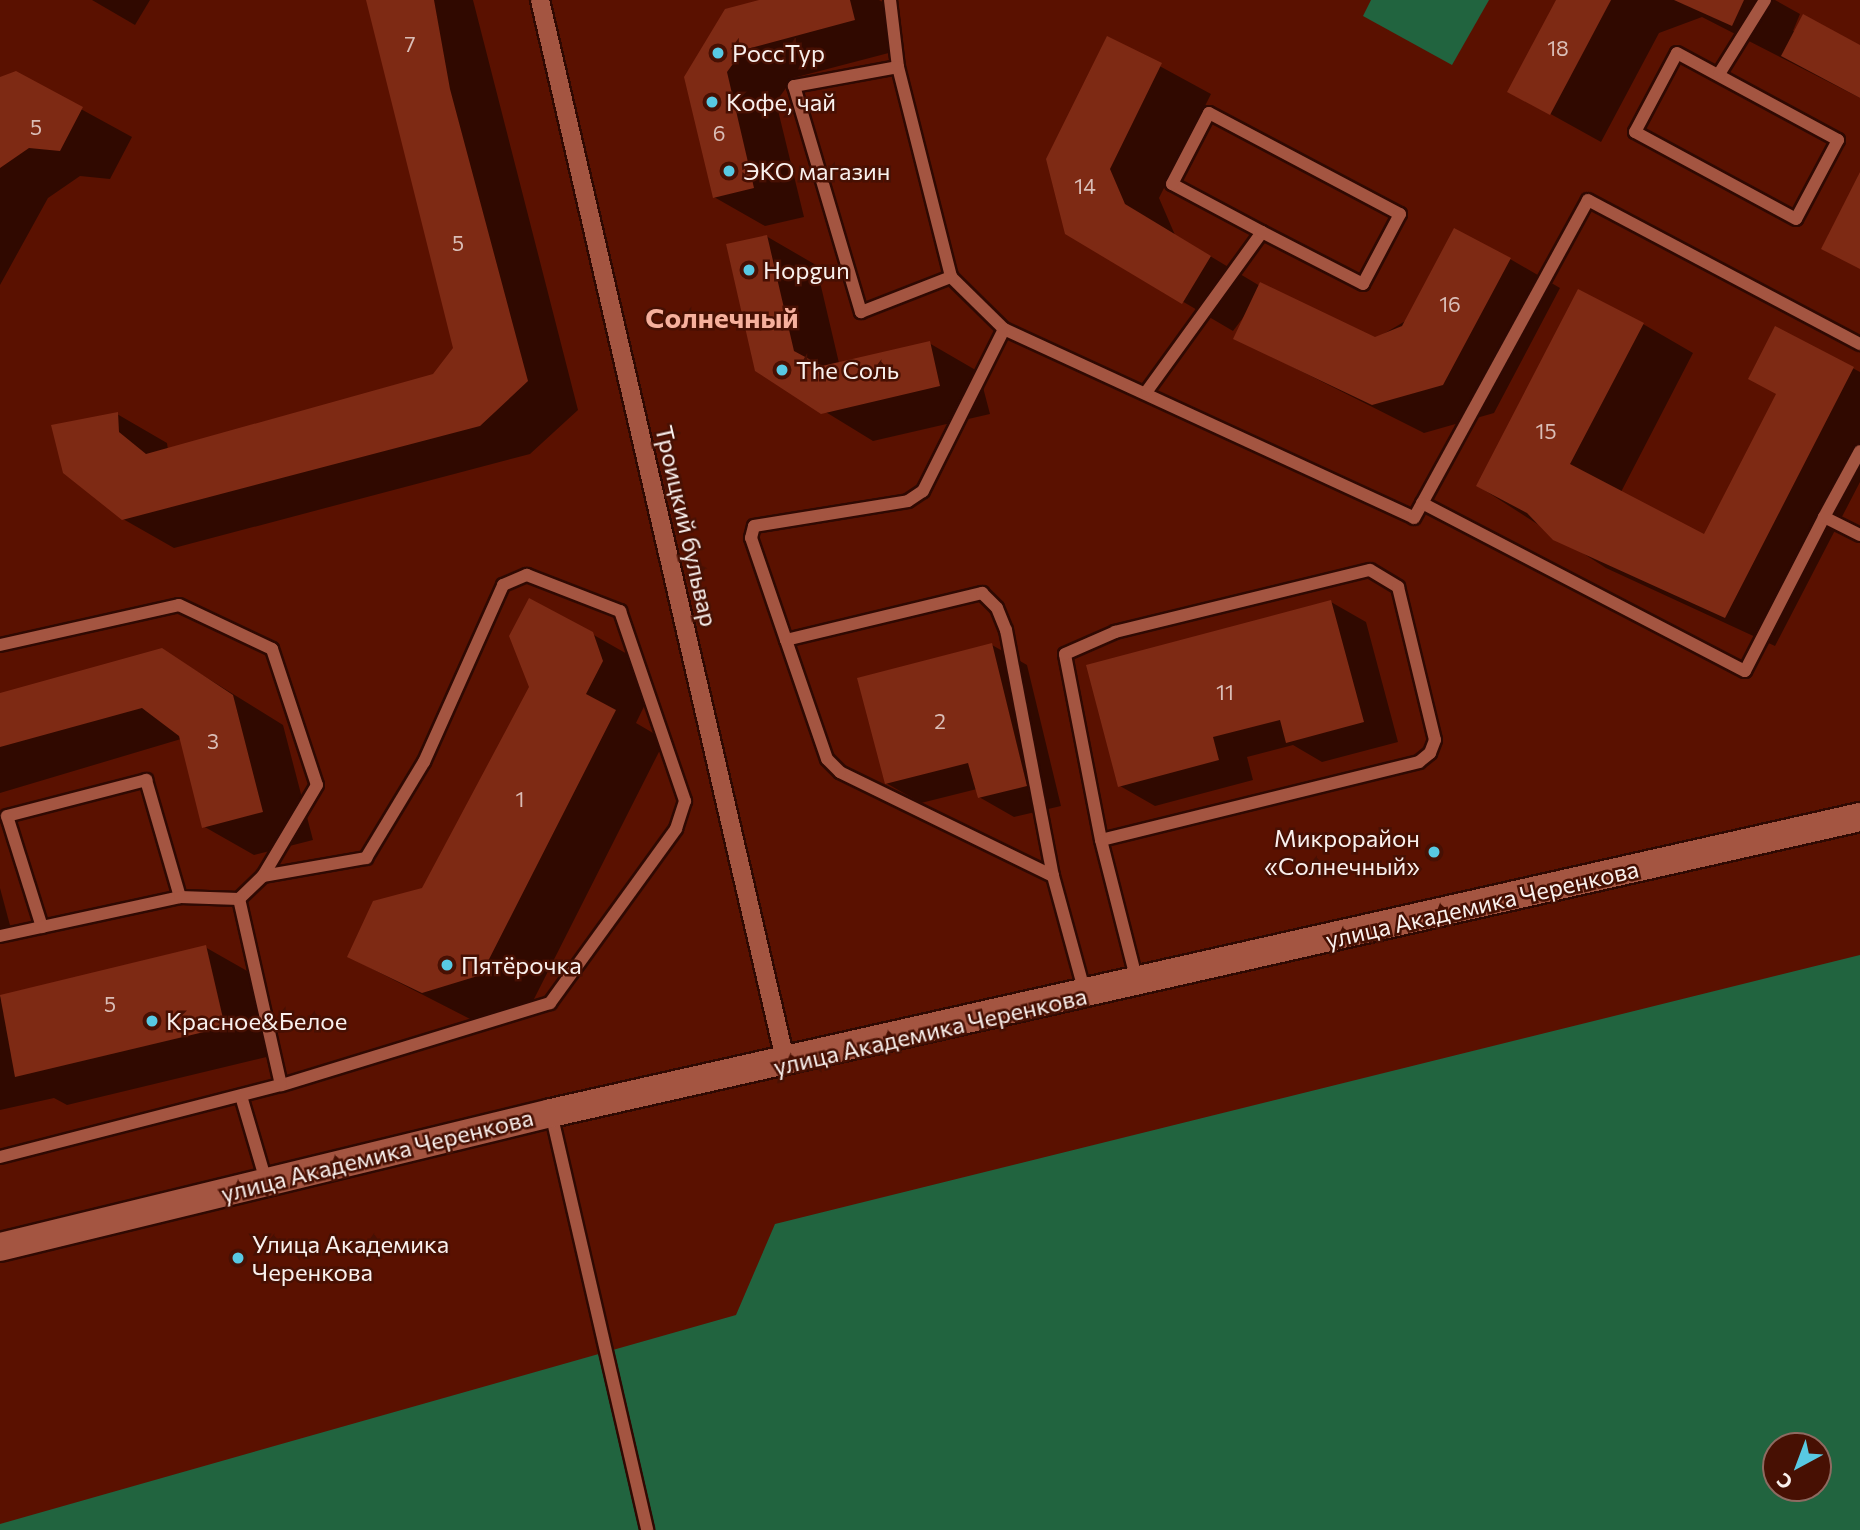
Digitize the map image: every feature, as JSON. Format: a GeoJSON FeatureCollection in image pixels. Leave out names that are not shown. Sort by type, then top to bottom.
{"type":"FeatureCollection","features":[{"type":"Feature","properties":{"kind":"street","name":"Троицкий бульвар"},"geometry":{"type":"LineString","coordinates":[[540,0],[786,1064]]}},
{"type":"Feature","properties":{"kind":"street","name":"улица Академика Черенкова"},"geometry":{"type":"LineString","coordinates":[[0,1247],[551,1114],[1086,997],[1860,817]]}},
{"type":"Feature","properties":{"kind":"lane"},"geometry":{"type":"LineString","coordinates":[[890,0],[898,67],[951,277],[1004,329],[1147,391],[1414,518],[1588,200],[1860,344]]}},
{"type":"Feature","properties":{"kind":"lane"},"geometry":{"type":"LineString","coordinates":[[1719,74],[1765,0]]}},
{"type":"Feature","properties":{"kind":"lane"},"geometry":{"type":"LineString","coordinates":[[1677,53],[1719,74],[1838,140],[1796,219],[1635,132],[1677,53]]}},
{"type":"Feature","properties":{"kind":"lane"},"geometry":{"type":"LineString","coordinates":[[898,67],[794,86],[861,313],[951,277]]}},
{"type":"Feature","properties":{"kind":"lane"},"geometry":{"type":"LineString","coordinates":[[1209,113],[1400,214],[1363,284],[1262,232],[1172,184],[1209,113]]}},
{"type":"Feature","properties":{"kind":"lane"},"geometry":{"type":"LineString","coordinates":[[1147,391],[1262,232]]}},
{"type":"Feature","properties":{"kind":"lane"},"geometry":{"type":"LineString","coordinates":[[1004,329],[923,491],[908,501],[754,526],[751,538],[827,759],[840,772],[1053,876]]}},
{"type":"Feature","properties":{"kind":"lane"},"geometry":{"type":"LineString","coordinates":[[1422,503],[1745,671],[1860,451]]}},
{"type":"Feature","properties":{"kind":"lane"},"geometry":{"type":"LineString","coordinates":[[1824,517],[1860,535]]}},
{"type":"Feature","properties":{"kind":"lane"},"geometry":{"type":"LineString","coordinates":[[1101,840],[1419,762],[1430,753],[1435,740],[1398,587],[1370,570],[1115,632],[1065,654],[1101,840],[1138,984]]}},
{"type":"Feature","properties":{"kind":"lane"},"geometry":{"type":"LineString","coordinates":[[0,1157],[281,1085],[550,1003],[676,829],[685,801],[620,611],[527,575],[503,585],[424,762],[366,858],[263,876]]}},
{"type":"Feature","properties":{"kind":"lane"},"geometry":{"type":"LineString","coordinates":[[786,640],[982,593],[997,608],[1006,630],[1053,876],[1086,997]]}},
{"type":"Feature","properties":{"kind":"lane"},"geometry":{"type":"LineString","coordinates":[[0,645],[179,606],[272,649],[317,785],[263,876],[239,900],[180,897],[0,936]]}},
{"type":"Feature","properties":{"kind":"lane"},"geometry":{"type":"LineString","coordinates":[[42,927],[7,816],[146,780],[180,897]]}},
{"type":"Feature","properties":{"kind":"lane"},"geometry":{"type":"LineString","coordinates":[[239,900],[281,1085]]}},
{"type":"Feature","properties":{"kind":"lane"},"geometry":{"type":"LineString","coordinates":[[240,1096],[267,1181]]}},
{"type":"Feature","properties":{"kind":"lane"},"geometry":{"type":"LineString","coordinates":[[551,1114],[647,1530]]}},
{"type":"Feature","properties":{"kind":"green space"},"geometry":{"type":"Polygon","coordinates":[[[1371,0],[1489,0],[1452,65],[1363,16],[1371,0]]]}},
{"type":"Feature","properties":{"kind":"green space"},"geometry":{"type":"Polygon","coordinates":[[[1860,955],[1860,1530],[0,1530],[0,1524],[736,1315],[775,1224],[1860,955]]]}},
{"type":"Feature","properties":{"kind":"building"},"geometry":{"type":"Polygon","coordinates":[[[366,0],[434,0],[450,89],[528,381],[480,426],[122,520],[63,473],[51,425],[118,412],[119,432],[146,454],[433,374],[453,348],[366,0]]]}},
{"type":"Feature","properties":{"kind":"building"},"geometry":{"type":"Polygon","coordinates":[[[759,0],[850,0],[855,20],[743,50],[727,72],[754,188],[713,198],[684,77],[725,9],[759,0]]]}},
{"type":"Feature","properties":{"kind":"building"},"geometry":{"type":"Polygon","coordinates":[[[1556,0],[1611,0],[1550,115],[1507,92],[1556,0]]]}},
{"type":"Feature","properties":{"kind":"building"},"geometry":{"type":"Polygon","coordinates":[[[1674,0],[1744,0],[1732,26],[1674,0]]]}},
{"type":"Feature","properties":{"kind":"building"},"geometry":{"type":"Polygon","coordinates":[[[1803,14],[1860,45],[1860,98],[1781,56],[1803,14]]]}},
{"type":"Feature","properties":{"kind":"building"},"geometry":{"type":"Polygon","coordinates":[[[1107,36],[1162,63],[1110,169],[1125,204],[1211,256],[1182,304],[1065,234],[1046,159],[1107,36]]]}},
{"type":"Feature","properties":{"kind":"building"},"geometry":{"type":"Polygon","coordinates":[[[16,71],[83,107],[60,151],[29,148],[0,168],[0,77],[16,71]]]}},
{"type":"Feature","properties":{"kind":"building"},"geometry":{"type":"Polygon","coordinates":[[[1860,172],[1860,269],[1821,249],[1860,172]]]}},
{"type":"Feature","properties":{"kind":"building"},"geometry":{"type":"Polygon","coordinates":[[[1454,228],[1511,258],[1443,385],[1372,405],[1233,339],[1260,282],[1375,337],[1402,326],[1454,228]]]}},
{"type":"Feature","properties":{"kind":"building"},"geometry":{"type":"Polygon","coordinates":[[[767,235],[794,351],[822,366],[930,341],[940,386],[821,414],[755,371],[726,244],[767,235]]]}},
{"type":"Feature","properties":{"kind":"building"},"geometry":{"type":"Polygon","coordinates":[[[1578,289],[1644,323],[1570,464],[1704,534],[1776,394],[1748,379],[1775,326],[1854,367],[1725,618],[1553,540],[1527,513],[1476,486],[1578,289]]]}},
{"type":"Feature","properties":{"kind":"building"},"geometry":{"type":"Polygon","coordinates":[[[529,598],[593,632],[603,661],[586,694],[616,710],[481,975],[422,993],[347,957],[373,901],[422,888],[529,687],[509,636],[529,598]]]}},
{"type":"Feature","properties":{"kind":"building"},"geometry":{"type":"Polygon","coordinates":[[[1331,600],[1364,722],[1286,743],[1280,720],[1213,737],[1219,760],[1118,787],[1086,665],[1331,600]]]}},
{"type":"Feature","properties":{"kind":"building"},"geometry":{"type":"Polygon","coordinates":[[[992,643],[1027,786],[978,798],[968,763],[885,784],[857,678],[992,643]]]}},
{"type":"Feature","properties":{"kind":"building"},"geometry":{"type":"Polygon","coordinates":[[[162,648],[233,695],[263,812],[202,828],[179,736],[142,708],[0,747],[0,693],[162,648]]]}},
{"type":"Feature","properties":{"kind":"building"},"geometry":{"type":"Polygon","coordinates":[[[206,945],[225,1027],[15,1077],[0,995],[206,945]]]}},
{"type":"Feature","properties":{"kind":"place","name":"РоссТур"},"geometry":{"type":"Point","coordinates":[718,53]}},
{"type":"Feature","properties":{"kind":"place","name":"Кофе, чай"},"geometry":{"type":"Point","coordinates":[712,102]}},
{"type":"Feature","properties":{"kind":"place","name":"ЭКО магазин"},"geometry":{"type":"Point","coordinates":[729,171]}},
{"type":"Feature","properties":{"kind":"place","name":"Hopgun"},"geometry":{"type":"Point","coordinates":[749,270]}},
{"type":"Feature","properties":{"kind":"place","name":"The Соль"},"geometry":{"type":"Point","coordinates":[782,370]}},
{"type":"Feature","properties":{"kind":"place","name":"Микрорайон «Солнечный»"},"geometry":{"type":"Point","coordinates":[1434,852]}},
{"type":"Feature","properties":{"kind":"place","name":"Пятёрочка"},"geometry":{"type":"Point","coordinates":[447,965]}},
{"type":"Feature","properties":{"kind":"place","name":"Красное&Белое"},"geometry":{"type":"Point","coordinates":[152,1021]}},
{"type":"Feature","properties":{"kind":"place","name":"Улица Академика Черенкова"},"geometry":{"type":"Point","coordinates":[238,1258]}},
{"type":"Feature","properties":{"kind":"district","name":"Солнечный"},"geometry":{"type":"Point","coordinates":[722,317]}}]}
